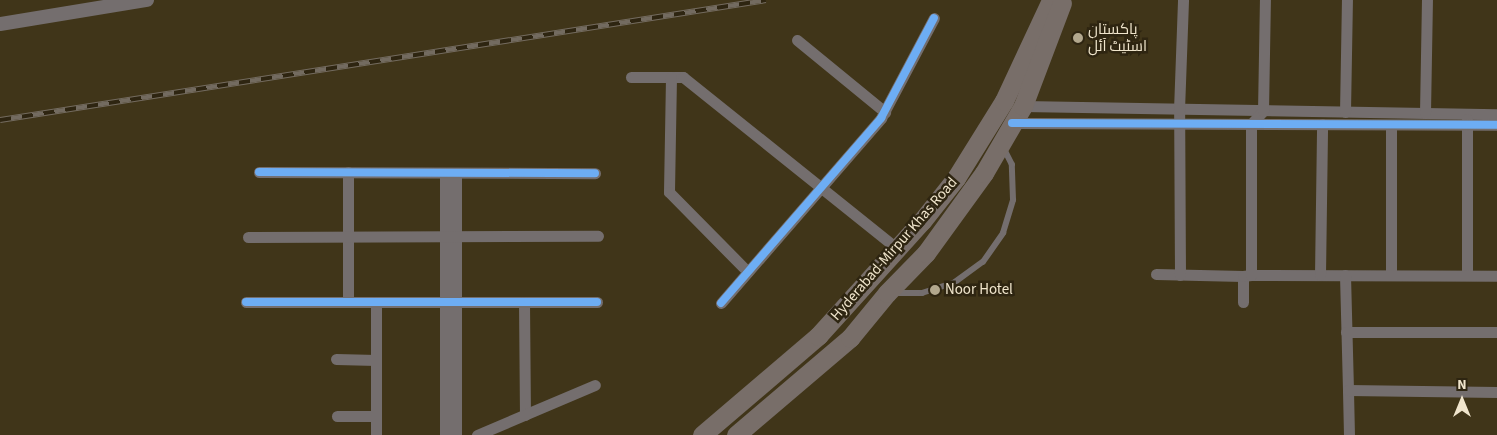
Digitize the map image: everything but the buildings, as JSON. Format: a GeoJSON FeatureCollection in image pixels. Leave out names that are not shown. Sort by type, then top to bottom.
{"type":"FeatureCollection","features":[{"type":"Feature","properties":{"kind":"highway","name":"Hyderabad-Mirpur Khas Road"},"geometry":{"type":"LineString","coordinates":[[702,435],[818,336],[898,249],[956,178],[1004,100],[1051,0]]}},
{"type":"Feature","properties":{"kind":"highway","name":"Hyderabad-Mirpur Khas Road"},"geometry":{"type":"LineString","coordinates":[[736,435],[850,338],[887,293],[926,254],[984,173],[1023,106],[1064,0]]}},
{"type":"Feature","properties":{"kind":"street"},"geometry":{"type":"LineString","coordinates":[[0,24],[90,5],[147,0]]}},
{"type":"Feature","properties":{"kind":"street"},"geometry":{"type":"LineString","coordinates":[[1180,275],[1179,110],[1183,0]]}},
{"type":"Feature","properties":{"kind":"street"},"geometry":{"type":"LineString","coordinates":[[1243,302],[1247,276],[1251,124],[1263,111],[1265,0]]}},
{"type":"Feature","properties":{"kind":"street"},"geometry":{"type":"LineString","coordinates":[[1345,112],[1347,0]]}},
{"type":"Feature","properties":{"kind":"street"},"geometry":{"type":"LineString","coordinates":[[1425,113],[1426,0]]}},
{"type":"Feature","properties":{"kind":"street"},"geometry":{"type":"LineString","coordinates":[[721,303],[885,112],[934,18]]}},
{"type":"Feature","properties":{"kind":"street"},"geometry":{"type":"LineString","coordinates":[[797,40],[885,112]]}},
{"type":"Feature","properties":{"kind":"street"},"geometry":{"type":"LineString","coordinates":[[631,77],[683,77],[898,249]]}},
{"type":"Feature","properties":{"kind":"street"},"geometry":{"type":"LineString","coordinates":[[671,77],[670,192],[748,272]]}},
{"type":"Feature","properties":{"kind":"street"},"geometry":{"type":"LineString","coordinates":[[1023,106],[1425,113],[1467,119],[1497,126]]}},
{"type":"Feature","properties":{"kind":"street"},"geometry":{"type":"LineString","coordinates":[[1012,123],[1391,125],[1467,119],[1497,114]]}},
{"type":"Feature","properties":{"kind":"street"},"geometry":{"type":"LineString","coordinates":[[1467,119],[1467,275]]}},
{"type":"Feature","properties":{"kind":"street"},"geometry":{"type":"LineString","coordinates":[[1320,275],[1322,124]]}},
{"type":"Feature","properties":{"kind":"street"},"geometry":{"type":"LineString","coordinates":[[1391,125],[1391,275]]}},
{"type":"Feature","properties":{"kind":"street"},"geometry":{"type":"LineString","coordinates":[[259,172],[596,173]]}},
{"type":"Feature","properties":{"kind":"street"},"geometry":{"type":"LineString","coordinates":[[348,172],[348,302]]}},
{"type":"Feature","properties":{"kind":"street"},"geometry":{"type":"LineString","coordinates":[[450,173],[451,302],[456,435]]}},
{"type":"Feature","properties":{"kind":"street"},"geometry":{"type":"LineString","coordinates":[[248,238],[598,236]]}},
{"type":"Feature","properties":{"kind":"street"},"geometry":{"type":"LineString","coordinates":[[1156,274],[1497,276]]}},
{"type":"Feature","properties":{"kind":"street"},"geometry":{"type":"LineString","coordinates":[[1345,275],[1349,435]]}},
{"type":"Feature","properties":{"kind":"street"},"geometry":{"type":"LineString","coordinates":[[246,302],[597,302]]}},
{"type":"Feature","properties":{"kind":"street"},"geometry":{"type":"LineString","coordinates":[[376,302],[376,435]]}},
{"type":"Feature","properties":{"kind":"street"},"geometry":{"type":"LineString","coordinates":[[445,435],[451,302]]}},
{"type":"Feature","properties":{"kind":"street"},"geometry":{"type":"LineString","coordinates":[[524,302],[525,415]]}},
{"type":"Feature","properties":{"kind":"street"},"geometry":{"type":"LineString","coordinates":[[1346,332],[1497,332]]}},
{"type":"Feature","properties":{"kind":"street"},"geometry":{"type":"LineString","coordinates":[[336,360],[376,360]]}},
{"type":"Feature","properties":{"kind":"street"},"geometry":{"type":"LineString","coordinates":[[477,435],[595,385]]}},
{"type":"Feature","properties":{"kind":"street"},"geometry":{"type":"LineString","coordinates":[[1348,390],[1497,392]]}},
{"type":"Feature","properties":{"kind":"street"},"geometry":{"type":"LineString","coordinates":[[337,416],[376,416]]}},
{"type":"Feature","properties":{"kind":"lane"},"geometry":{"type":"LineString","coordinates":[[887,293],[922,293],[955,282],[983,262],[1003,233],[1013,200],[1012,165],[1000,143]]}},
{"type":"Feature","properties":{"kind":"railway"},"geometry":{"type":"LineString","coordinates":[[0,120],[766,0]]}},
{"type":"Feature","properties":{"kind":"cycle path"},"geometry":{"type":"LineString","coordinates":[[721,303],[881,118],[934,18]]}},
{"type":"Feature","properties":{"kind":"cycle path"},"geometry":{"type":"LineString","coordinates":[[1012,123],[1497,125]]}},
{"type":"Feature","properties":{"kind":"cycle path"},"geometry":{"type":"LineString","coordinates":[[259,172],[595,173]]}},
{"type":"Feature","properties":{"kind":"cycle path"},"geometry":{"type":"LineString","coordinates":[[246,302],[597,302]]}},
{"type":"Feature","properties":{"kind":"place","name":"پاکستان اسٹیٹ آئل"},"geometry":{"type":"Point","coordinates":[1078,38]}},
{"type":"Feature","properties":{"kind":"place","name":"Noor Hotel"},"geometry":{"type":"Point","coordinates":[935,290]}}]}
